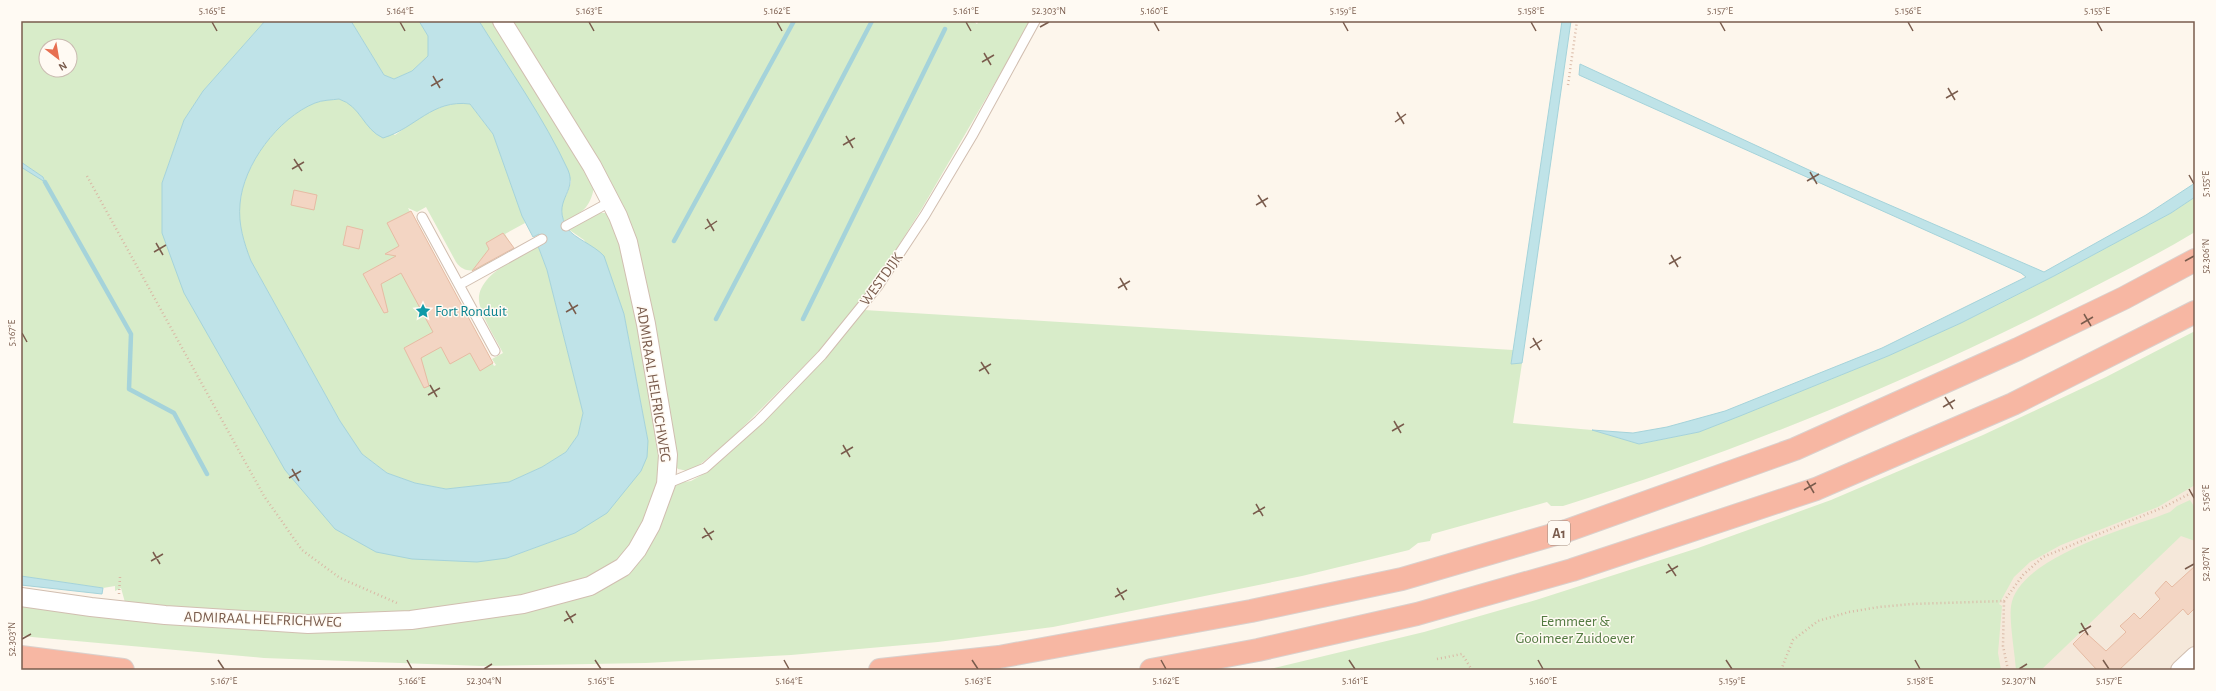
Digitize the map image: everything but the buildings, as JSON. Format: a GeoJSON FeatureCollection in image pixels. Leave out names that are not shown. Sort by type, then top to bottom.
{"type":"FeatureCollection","features":[{"type":"Feature","properties":{"kind":"highway","name":"A1"},"geometry":{"type":"LineString","coordinates":[[880,670],[999,656],[1252,611],[1402,579],[1566,531],[1795,449],[2018,350],[2124,298],[2195,260]]}},
{"type":"Feature","properties":{"kind":"highway"},"geometry":{"type":"LineString","coordinates":[[1151,670],[1258,650],[1417,614],[1572,570],[1816,489],[2013,404],[2195,312]]}},
{"type":"Feature","properties":{"kind":"highway"},"geometry":{"type":"LineString","coordinates":[[21,657],[123,670]]}},
{"type":"Feature","properties":{"kind":"street","name":"ADMIRAAL HELFRICHWEG"},"geometry":{"type":"LineString","coordinates":[[21,597],[91,607],[165,615],[326,624],[411,620],[523,604],[590,586],[623,566],[637,550],[651,525],[666,484],[668,455],[646,324],[628,242],[592,166],[502,21]]}},
{"type":"Feature","properties":{"kind":"street"},"geometry":{"type":"LineString","coordinates":[[2180,670],[2195,656]]}},
{"type":"Feature","properties":{"kind":"lane","name":"WESTDIJK"},"geometry":{"type":"LineString","coordinates":[[666,484],[704,468],[759,420],[822,355],[878,286],[929,209],[972,136],[1035,21]]}},
{"type":"Feature","properties":{"kind":"lane"},"geometry":{"type":"LineString","coordinates":[[566,226],[610,202]]}},
{"type":"Feature","properties":{"kind":"lane"},"geometry":{"type":"LineString","coordinates":[[422,217],[495,351]]}},
{"type":"Feature","properties":{"kind":"lane"},"geometry":{"type":"LineString","coordinates":[[459,285],[542,239]]}},
{"type":"Feature","properties":{"kind":"path"},"geometry":{"type":"LineString","coordinates":[[1568,85],[1577,21]]}},
{"type":"Feature","properties":{"kind":"path"},"geometry":{"type":"LineString","coordinates":[[87,176],[264,496],[302,550],[340,578],[402,605]]}},
{"type":"Feature","properties":{"kind":"path"},"geometry":{"type":"LineString","coordinates":[[2008,670],[2003,646],[2004,602],[2023,575],[2043,556],[2192,494],[2195,491]]}},
{"type":"Feature","properties":{"kind":"path"},"geometry":{"type":"LineString","coordinates":[[2192,494],[2195,499]]}},
{"type":"Feature","properties":{"kind":"path"},"geometry":{"type":"LineString","coordinates":[[119,592],[120,576]]}},
{"type":"Feature","properties":{"kind":"path"},"geometry":{"type":"LineString","coordinates":[[1781,670],[1793,640],[1818,621],[1849,612],[1879,607],[1912,604],[2004,602]]}},
{"type":"Feature","properties":{"kind":"path"},"geometry":{"type":"LineString","coordinates":[[1437,659],[1462,654],[1472,670]]}},
{"type":"Feature","properties":{"kind":"shaded area"},"geometry":{"type":"Polygon","coordinates":[[[2195,444],[2195,670],[1990,670],[1999,563],[2195,444]]]}},
{"type":"Feature","properties":{"kind":"green space"},"geometry":{"type":"Polygon","coordinates":[[[21,21],[265,21],[203,91],[184,120],[162,183],[245,401],[507,558],[575,533],[648,441],[624,314],[584,240],[568,229],[597,213],[607,213],[620,231],[664,454],[661,473],[647,522],[630,551],[590,580],[522,598],[410,615],[313,620],[126,606],[121,588],[115,591],[115,586],[103,588],[21,576],[21,167],[45,181],[43,177],[21,162],[21,21]]]}},
{"type":"Feature","properties":{"kind":"green space"},"geometry":{"type":"Polygon","coordinates":[[[351,21],[419,21],[428,36],[428,56],[412,71],[394,79],[384,75],[351,21]]]}},
{"type":"Feature","properties":{"kind":"green space"},"geometry":{"type":"Polygon","coordinates":[[[479,21],[495,21],[594,187],[590,200],[584,209],[564,222],[562,205],[571,181],[546,130],[479,21]]]}},
{"type":"Feature","properties":{"kind":"green space"},"geometry":{"type":"Polygon","coordinates":[[[507,21],[973,21],[977,24],[979,21],[1031,21],[921,210],[872,288],[816,354],[728,442],[698,466],[688,471],[678,469],[674,464],[632,243],[507,21]]]}},
{"type":"Feature","properties":{"kind":"green space"},"geometry":{"type":"Polygon","coordinates":[[[339,99],[350,103],[360,114],[395,135],[421,117],[439,108],[449,105],[470,104],[493,134],[525,223],[505,234],[513,248],[493,259],[490,266],[472,270],[463,269],[456,262],[426,207],[417,212],[408,208],[494,366],[496,365],[492,359],[503,353],[487,324],[480,306],[479,296],[489,277],[498,269],[538,246],[547,270],[583,413],[578,435],[566,452],[542,467],[509,482],[446,489],[415,483],[387,473],[362,454],[340,421],[251,261],[242,233],[240,204],[248,174],[255,159],[276,131],[301,110],[318,102],[339,99]]]}},
{"type":"Feature","properties":{"kind":"green space"},"geometry":{"type":"Polygon","coordinates":[[[2195,197],[2195,232],[2157,254],[2039,315],[1923,370],[1805,420],[1745,443],[1563,506],[1551,506],[1547,502],[1432,534],[1430,541],[1418,543],[1409,550],[1302,576],[1053,627],[938,642],[791,655],[646,663],[482,666],[264,658],[21,636],[21,605],[412,624],[615,578],[668,489],[681,481],[691,481],[709,471],[808,376],[864,310],[1513,350],[1511,364],[1522,363],[1513,423],[1592,430],[1640,444],[1699,432],[1888,356],[1961,323],[2054,276],[2171,213],[2195,197]]]}},
{"type":"Feature","properties":{"kind":"green space","name":"Eemmeer & Gooimeer Zuidoever"},"geometry":{"type":"Polygon","coordinates":[[[2195,331],[2195,485],[2158,507],[2061,545],[2030,562],[2014,577],[1999,604],[2002,606],[1998,653],[2001,670],[1266,670],[1424,632],[1536,600],[1698,548],[1831,500],[1983,435],[2106,377],[2195,331]]]}},
{"type":"Feature","properties":{"kind":"green space"},"geometry":{"type":"Polygon","coordinates":[[[2190,500],[2195,508],[2195,541],[2181,536],[2041,670],[2016,670],[2011,629],[2011,606],[2018,589],[2033,573],[2054,559],[2078,547],[2170,512],[2177,506],[2190,500]]]}},
{"type":"Feature","properties":{"kind":"water"},"geometry":{"type":"Polygon","coordinates":[[[265,21],[351,21],[384,75],[394,79],[412,71],[428,56],[428,36],[419,21],[479,21],[526,94],[559,151],[570,178],[570,185],[563,204],[563,219],[571,232],[604,256],[624,314],[648,441],[647,457],[641,471],[607,513],[575,533],[507,558],[477,562],[412,559],[376,552],[335,529],[285,470],[184,293],[162,233],[162,183],[184,120],[203,91],[265,21]],[[339,99],[324,101],[315,103],[301,110],[276,131],[255,159],[243,189],[240,204],[242,233],[251,261],[340,421],[362,454],[387,473],[415,483],[446,489],[509,482],[542,467],[566,452],[578,435],[583,413],[547,270],[538,246],[544,242],[539,234],[533,237],[522,216],[493,134],[470,104],[457,104],[434,110],[405,128],[383,138],[376,134],[346,102],[339,99]]]}},
{"type":"Feature","properties":{"kind":"water"},"geometry":{"type":"Polygon","coordinates":[[[1562,21],[1571,21],[1522,363],[1511,364],[1562,21]]]}},
{"type":"Feature","properties":{"kind":"water"},"geometry":{"type":"Polygon","coordinates":[[[1580,64],[1809,170],[2044,272],[2146,215],[2195,183],[2195,197],[2171,213],[2054,276],[1961,323],[1888,356],[1699,432],[1639,444],[1592,430],[1633,433],[1667,427],[1725,411],[1882,348],[2026,277],[2021,273],[1579,75],[1580,64]]]}},
{"type":"Feature","properties":{"kind":"water"},"geometry":{"type":"Polygon","coordinates":[[[21,162],[43,177],[45,182],[21,167],[21,162]]]}},
{"type":"Feature","properties":{"kind":"water"},"geometry":{"type":"Polygon","coordinates":[[[21,576],[103,588],[102,594],[21,585],[21,576]]]}},
{"type":"Feature","properties":{"kind":"waterway"},"geometry":{"type":"LineString","coordinates":[[674,241],[794,21]]}},
{"type":"Feature","properties":{"kind":"waterway"},"geometry":{"type":"LineString","coordinates":[[716,319],[872,21]]}},
{"type":"Feature","properties":{"kind":"waterway"},"geometry":{"type":"LineString","coordinates":[[803,319],[945,29]]}},
{"type":"Feature","properties":{"kind":"waterway"},"geometry":{"type":"LineString","coordinates":[[45,182],[131,334],[129,389],[174,413],[207,474]]}},
{"type":"Feature","properties":{"kind":"place","name":"Fort Ronduit"},"geometry":{"type":"Point","coordinates":[423,311]}}]}
